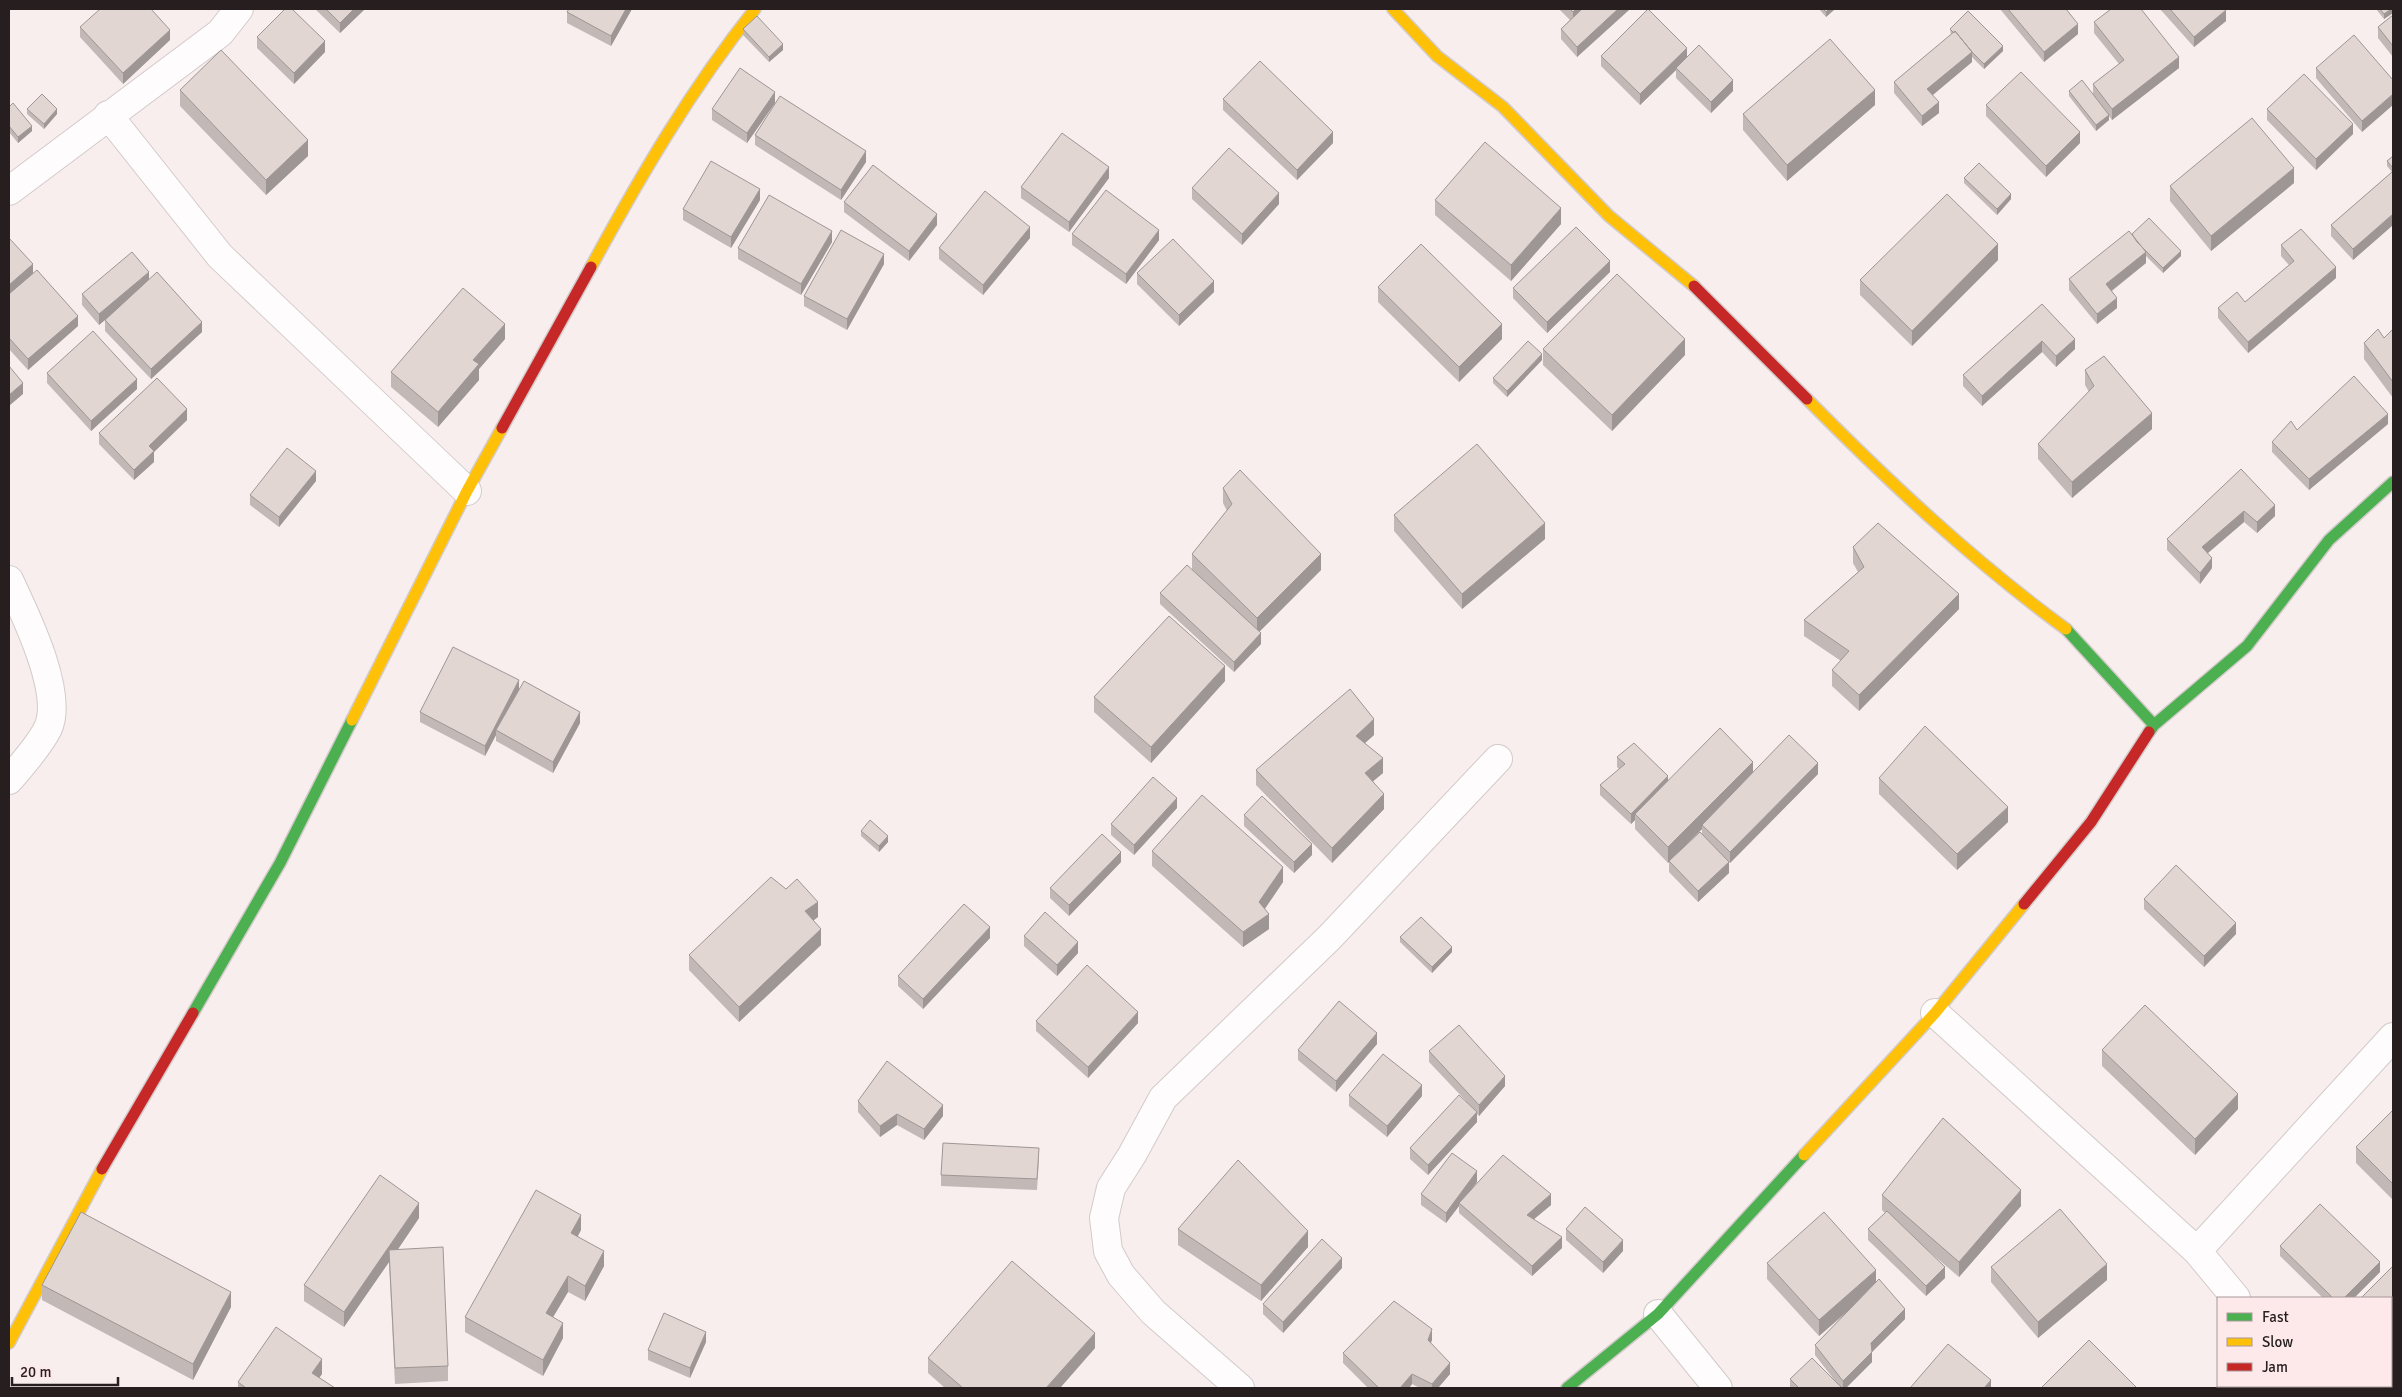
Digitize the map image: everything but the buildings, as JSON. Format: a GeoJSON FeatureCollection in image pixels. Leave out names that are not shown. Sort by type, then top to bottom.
{"type":"FeatureCollection","features":[{"type":"Feature","properties":{"kind":"street"},"geometry":{"type":"LineString","coordinates":[[9,191],[220,33],[240,9]]}},
{"type":"Feature","properties":{"kind":"street"},"geometry":{"type":"LineString","coordinates":[[9,1343],[104,1167],[280,863],[467,491],[623,209],[677,117],[734,35],[755,9]]}},
{"type":"Feature","properties":{"kind":"street"},"geometry":{"type":"LineString","coordinates":[[1393,9],[1437,56],[1503,107],[1609,216],[1690,282],[1890,482],[2013,590],[2070,631],[2154,725]]}},
{"type":"Feature","properties":{"kind":"street"},"geometry":{"type":"LineString","coordinates":[[108,115],[220,256],[467,491]]}},
{"type":"Feature","properties":{"kind":"street"},"geometry":{"type":"LineString","coordinates":[[1567,1388],[1658,1314],[1935,1013],[2091,822],[2154,725],[2247,646],[2329,540],[2393,482]]}},
{"type":"Feature","properties":{"kind":"street"},"geometry":{"type":"LineString","coordinates":[[9,580],[29,624],[50,687],[53,708],[48,728],[9,780]]}},
{"type":"Feature","properties":{"kind":"street"},"geometry":{"type":"LineString","coordinates":[[1240,1388],[1153,1312],[1121,1275],[1108,1251],[1104,1218],[1111,1188],[1132,1155],[1163,1098],[1329,938],[1498,760]]}},
{"type":"Feature","properties":{"kind":"street"},"geometry":{"type":"LineString","coordinates":[[1935,1013],[2197,1252],[2235,1297]]}},
{"type":"Feature","properties":{"kind":"street"},"geometry":{"type":"LineString","coordinates":[[2197,1252],[2393,1037]]}},
{"type":"Feature","properties":{"kind":"street"},"geometry":{"type":"LineString","coordinates":[[1658,1314],[1718,1388]]}},
{"type":"Feature","properties":{"kind":"traffic: fast"},"geometry":{"type":"LineString","coordinates":[[2149,732],[2154,725],[2247,646],[2329,540],[2393,482]]}},
{"type":"Feature","properties":{"kind":"traffic: fast"},"geometry":{"type":"LineString","coordinates":[[2066,629],[2154,725]]}},
{"type":"Feature","properties":{"kind":"traffic: fast"},"geometry":{"type":"LineString","coordinates":[[193,1013],[280,863],[352,720]]}},
{"type":"Feature","properties":{"kind":"traffic: fast"},"geometry":{"type":"LineString","coordinates":[[1567,1388],[1658,1314],[1804,1155]]}},
{"type":"Feature","properties":{"kind":"traffic: slow"},"geometry":{"type":"LineString","coordinates":[[591,267],[667,134],[709,70],[755,9]]}},
{"type":"Feature","properties":{"kind":"traffic: slow"},"geometry":{"type":"LineString","coordinates":[[1393,9],[1437,56],[1503,107],[1609,216],[1694,286]]}},
{"type":"Feature","properties":{"kind":"traffic: slow"},"geometry":{"type":"LineString","coordinates":[[1807,399],[1868,460],[1964,548],[2066,629]]}},
{"type":"Feature","properties":{"kind":"traffic: slow"},"geometry":{"type":"LineString","coordinates":[[352,720],[467,491],[502,428]]}},
{"type":"Feature","properties":{"kind":"traffic: slow"},"geometry":{"type":"LineString","coordinates":[[1804,1155],[1935,1013],[2024,904]]}},
{"type":"Feature","properties":{"kind":"traffic: slow"},"geometry":{"type":"LineString","coordinates":[[9,1343],[102,1169]]}},
{"type":"Feature","properties":{"kind":"traffic: jam"},"geometry":{"type":"LineString","coordinates":[[502,428],[591,267]]}},
{"type":"Feature","properties":{"kind":"traffic: jam"},"geometry":{"type":"LineString","coordinates":[[1694,286],[1807,399]]}},
{"type":"Feature","properties":{"kind":"traffic: jam"},"geometry":{"type":"LineString","coordinates":[[2024,904],[2091,822],[2149,732]]}},
{"type":"Feature","properties":{"kind":"traffic: jam"},"geometry":{"type":"LineString","coordinates":[[102,1169],[193,1013]]}}]}
